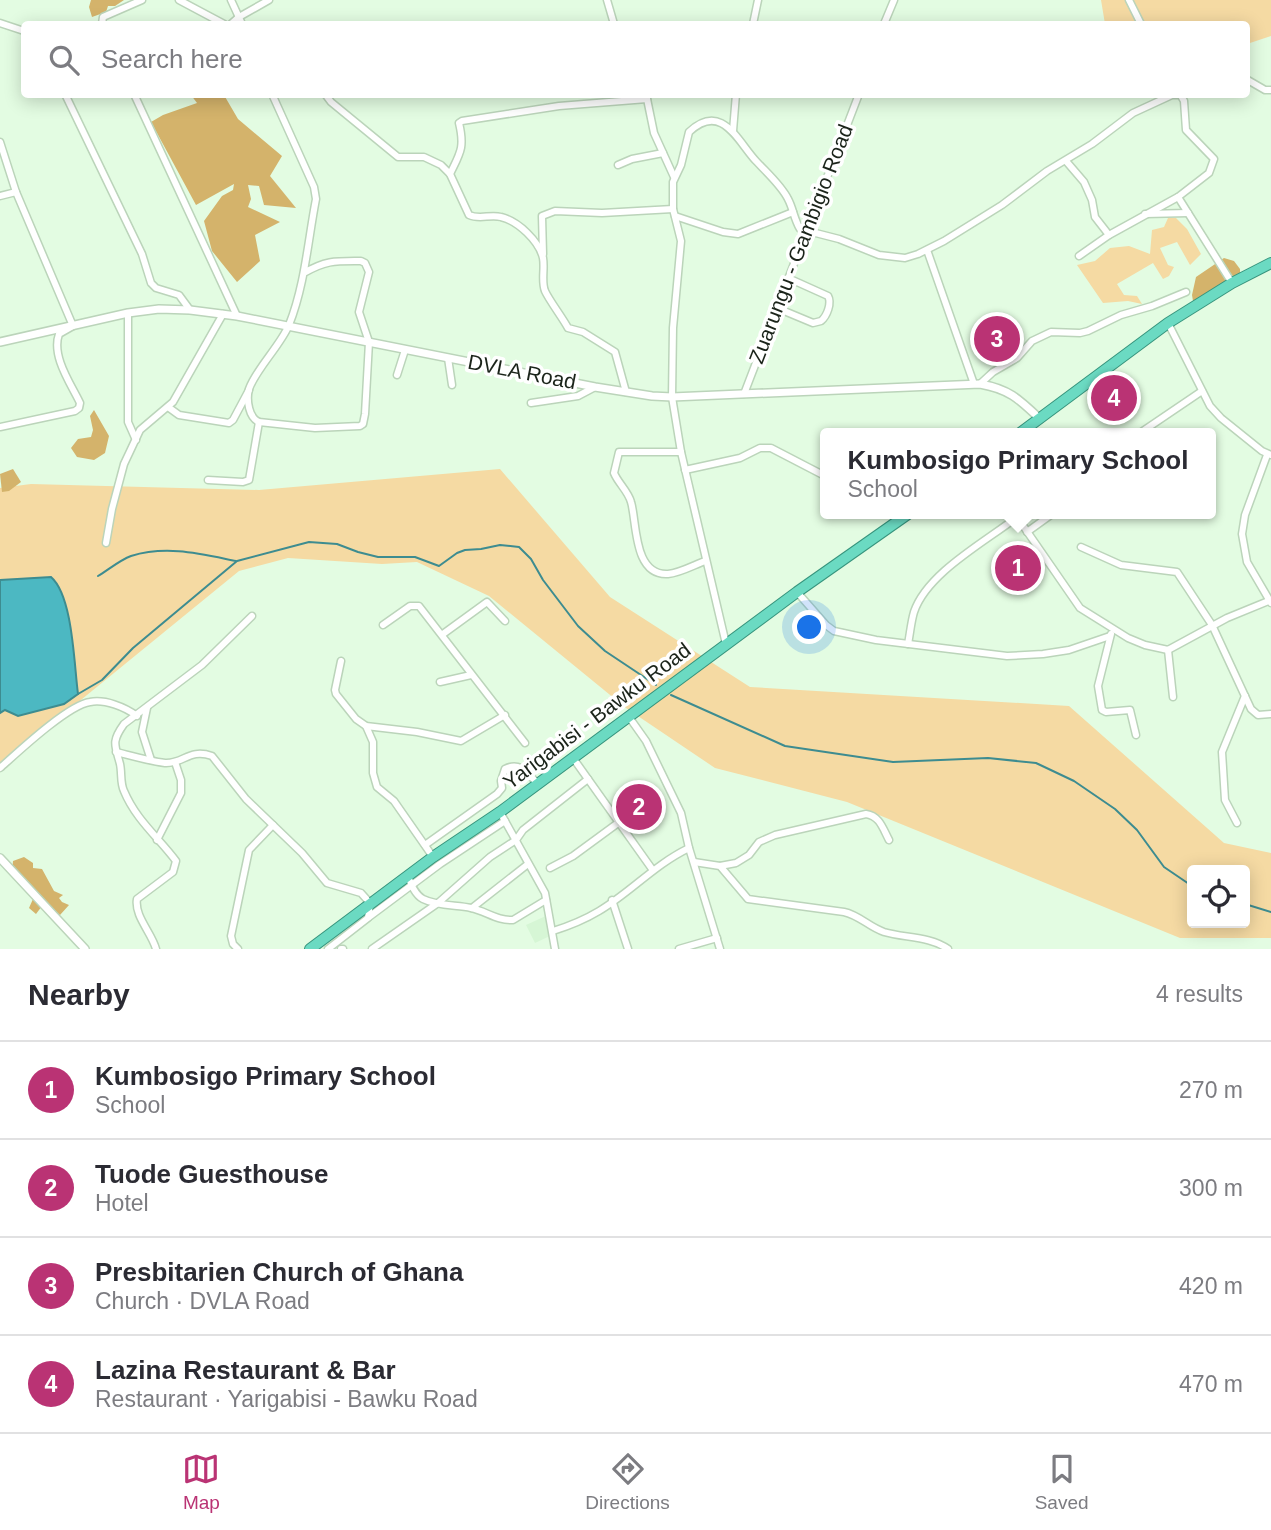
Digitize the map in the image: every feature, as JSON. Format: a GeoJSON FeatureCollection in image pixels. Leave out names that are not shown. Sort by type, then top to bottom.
{"type":"FeatureCollection","features":[{"type":"Feature","properties":{"kind":"highway"},"geometry":{"type":"LineString","coordinates":[[1027,428],[1168,323],[1271,263]]}},
{"type":"Feature","properties":{"kind":"highway","name":"Yarigabisi - Bawku Road"},"geometry":{"type":"LineString","coordinates":[[310,949],[339,945],[370,903],[410,881],[433,857],[502,817],[514,801],[537,783],[898,519]]}},
{"type":"Feature","properties":{"kind":"street"},"geometry":{"type":"LineString","coordinates":[[102,21],[103,18],[142,0]]}},
{"type":"Feature","properties":{"kind":"street"},"geometry":{"type":"LineString","coordinates":[[179,0],[218,21]]}},
{"type":"Feature","properties":{"kind":"street"},"geometry":{"type":"LineString","coordinates":[[232,0],[241,21]]}},
{"type":"Feature","properties":{"kind":"street"},"geometry":{"type":"LineString","coordinates":[[234,21],[269,0]]}},
{"type":"Feature","properties":{"kind":"street"},"geometry":{"type":"LineString","coordinates":[[607,0],[613,21]]}},
{"type":"Feature","properties":{"kind":"street"},"geometry":{"type":"LineString","coordinates":[[754,21],[758,0]]}},
{"type":"Feature","properties":{"kind":"street"},"geometry":{"type":"LineString","coordinates":[[885,21],[894,0]]}},
{"type":"Feature","properties":{"kind":"street"},"geometry":{"type":"LineString","coordinates":[[1129,0],[1140,21]]}},
{"type":"Feature","properties":{"kind":"street"},"geometry":{"type":"LineString","coordinates":[[0,23],[21,30]]}},
{"type":"Feature","properties":{"kind":"street"},"geometry":{"type":"LineString","coordinates":[[1250,81],[1265,90],[1271,90]]}},
{"type":"Feature","properties":{"kind":"street"},"geometry":{"type":"LineString","coordinates":[[67,98],[142,254],[152,283],[156,288],[179,295],[190,310]]}},
{"type":"Feature","properties":{"kind":"street"},"geometry":{"type":"LineString","coordinates":[[136,98],[237,316]]}},
{"type":"Feature","properties":{"kind":"street"},"geometry":{"type":"LineString","coordinates":[[168,407],[179,415],[229,423],[288,326],[304,273],[316,193],[274,98]]}},
{"type":"Feature","properties":{"kind":"street"},"geometry":{"type":"LineString","coordinates":[[329,98],[398,157],[424,158],[441,166],[450,174],[468,215],[478,218],[502,217],[533,240],[543,258]]}},
{"type":"Feature","properties":{"kind":"street"},"geometry":{"type":"LineString","coordinates":[[450,174],[461,154],[463,143],[459,123],[462,121],[559,106],[636,98]]}},
{"type":"Feature","properties":{"kind":"street"},"geometry":{"type":"LineString","coordinates":[[646,98],[654,133],[674,177],[674,213],[681,241],[673,328],[672,397],[681,452],[726,644]]}},
{"type":"Feature","properties":{"kind":"street"},"geometry":{"type":"LineString","coordinates":[[733,131],[736,98]]}},
{"type":"Feature","properties":{"kind":"street","name":"Zuarungu - Gambigio Road"},"geometry":{"type":"LineString","coordinates":[[744,394],[857,98]]}},
{"type":"Feature","properties":{"kind":"street"},"geometry":{"type":"LineString","coordinates":[[674,177],[681,165],[689,132],[712,122],[725,125],[785,194],[799,227],[888,257],[905,258],[927,250],[1002,205],[1133,113],[1166,98]]}},
{"type":"Feature","properties":{"kind":"street"},"geometry":{"type":"LineString","coordinates":[[1079,256],[1109,234],[1178,197],[1209,173],[1214,159],[1186,130],[1183,98]]}},
{"type":"Feature","properties":{"kind":"street"},"geometry":{"type":"LineString","coordinates":[[0,142],[16,192],[73,326],[59,334],[57,343],[66,375],[80,403],[79,408],[0,427]]}},
{"type":"Feature","properties":{"kind":"street"},"geometry":{"type":"LineString","coordinates":[[618,164],[663,153]]}},
{"type":"Feature","properties":{"kind":"street"},"geometry":{"type":"LineString","coordinates":[[1066,161],[1084,182],[1095,216],[1109,234]]}},
{"type":"Feature","properties":{"kind":"street"},"geometry":{"type":"LineString","coordinates":[[0,196],[16,192]]}},
{"type":"Feature","properties":{"kind":"street"},"geometry":{"type":"LineString","coordinates":[[1178,197],[1232,284]]}},
{"type":"Feature","properties":{"kind":"street"},"geometry":{"type":"LineString","coordinates":[[626,392],[615,352],[583,332],[568,328],[544,288],[542,219],[545,214],[555,211],[674,213],[723,232],[738,234],[793,212]]}},
{"type":"Feature","properties":{"kind":"street"},"geometry":{"type":"LineString","coordinates":[[1143,215],[1188,213]]}},
{"type":"Feature","properties":{"kind":"street"},"geometry":{"type":"LineString","coordinates":[[927,250],[977,384],[1017,358],[1032,341],[1051,332],[1088,331],[1121,315],[1186,292]]}},
{"type":"Feature","properties":{"kind":"street"},"geometry":{"type":"LineString","coordinates":[[249,390],[251,417],[260,422],[315,428],[363,424],[369,342],[359,312],[369,276],[365,263],[330,261],[320,263],[304,273]]}},
{"type":"Feature","properties":{"kind":"street"},"geometry":{"type":"LineString","coordinates":[[776,308],[813,323],[821,321],[827,312],[830,303],[828,296],[788,278]]}},
{"type":"Feature","properties":{"kind":"street","name":"DVLA Road"},"geometry":{"type":"LineString","coordinates":[[0,342],[128,313],[159,309],[190,310],[237,316],[595,387],[672,397],[977,384],[1008,392],[1040,419]]}},
{"type":"Feature","properties":{"kind":"street"},"geometry":{"type":"LineString","coordinates":[[128,313],[128,422],[136,440]]}},
{"type":"Feature","properties":{"kind":"street"},"geometry":{"type":"LineString","coordinates":[[106,543],[124,464],[140,430],[178,395],[223,314]]}},
{"type":"Feature","properties":{"kind":"street"},"geometry":{"type":"LineString","coordinates":[[1019,519],[1080,608],[1111,632],[1145,645],[1168,650],[1212,625],[1271,602],[1247,562],[1242,534],[1245,515],[1269,455],[1221,418],[1210,406],[1168,323]]}},
{"type":"Feature","properties":{"kind":"street"},"geometry":{"type":"LineString","coordinates":[[397,375],[405,350]]}},
{"type":"Feature","properties":{"kind":"street"},"geometry":{"type":"LineString","coordinates":[[448,358],[452,385]]}},
{"type":"Feature","properties":{"kind":"street"},"geometry":{"type":"LineString","coordinates":[[531,403],[578,396],[595,387]]}},
{"type":"Feature","properties":{"kind":"street"},"geometry":{"type":"LineString","coordinates":[[1147,428],[1202,391]]}},
{"type":"Feature","properties":{"kind":"street"},"geometry":{"type":"LineString","coordinates":[[208,480],[249,480],[260,422]]}},
{"type":"Feature","properties":{"kind":"street"},"geometry":{"type":"LineString","coordinates":[[685,470],[740,458],[760,448],[771,448],[820,473]]}},
{"type":"Feature","properties":{"kind":"street"},"geometry":{"type":"LineString","coordinates":[[681,452],[619,452],[614,473],[632,503],[637,543],[647,564],[669,574],[705,561]]}},
{"type":"Feature","properties":{"kind":"street"},"geometry":{"type":"LineString","coordinates":[[908,644],[914,613],[933,582],[1011,519]]}},
{"type":"Feature","properties":{"kind":"street"},"geometry":{"type":"LineString","coordinates":[[1027,531],[1045,519]]}},
{"type":"Feature","properties":{"kind":"street"},"geometry":{"type":"LineString","coordinates":[[1082,547],[1121,565],[1177,572],[1212,625],[1253,712],[1271,714]]}},
{"type":"Feature","properties":{"kind":"street"},"geometry":{"type":"LineString","coordinates":[[797,592],[834,631],[854,637],[908,644],[1007,656],[1043,654],[1069,650],[1111,632]]}},
{"type":"Feature","properties":{"kind":"street"},"geometry":{"type":"LineString","coordinates":[[443,634],[487,602],[505,621]]}},
{"type":"Feature","properties":{"kind":"street"},"geometry":{"type":"LineString","coordinates":[[383,625],[414,605],[419,606],[525,743]]}},
{"type":"Feature","properties":{"kind":"street"},"geometry":{"type":"LineString","coordinates":[[156,949],[135,905],[140,895],[173,872],[176,861],[137,814],[123,790],[114,744],[124,724],[214,655],[252,616]]}},
{"type":"Feature","properties":{"kind":"street"},"geometry":{"type":"LineString","coordinates":[[1111,632],[1098,686],[1102,710],[1130,710],[1136,735]]}},
{"type":"Feature","properties":{"kind":"street"},"geometry":{"type":"LineString","coordinates":[[1168,650],[1173,696]]}},
{"type":"Feature","properties":{"kind":"street"},"geometry":{"type":"LineString","coordinates":[[341,661],[336,694],[356,719],[366,726],[461,741],[505,715]]}},
{"type":"Feature","properties":{"kind":"street"},"geometry":{"type":"LineString","coordinates":[[440,682],[471,675]]}},
{"type":"Feature","properties":{"kind":"street"},"geometry":{"type":"LineString","coordinates":[[1237,823],[1225,800],[1222,752],[1245,696]]}},
{"type":"Feature","properties":{"kind":"street"},"geometry":{"type":"LineString","coordinates":[[0,768],[63,716],[83,704],[91,701],[102,702],[128,709],[137,716]]}},
{"type":"Feature","properties":{"kind":"street"},"geometry":{"type":"LineString","coordinates":[[147,708],[142,732],[151,760]]}},
{"type":"Feature","properties":{"kind":"street"},"geometry":{"type":"LineString","coordinates":[[629,718],[646,741],[681,813],[718,943]]}},
{"type":"Feature","properties":{"kind":"street"},"geometry":{"type":"LineString","coordinates":[[366,726],[373,742],[373,774],[377,787],[394,801],[433,857]]}},
{"type":"Feature","properties":{"kind":"street"},"geometry":{"type":"LineString","coordinates":[[116,752],[166,763],[194,753],[212,756],[247,799],[302,853],[327,883],[361,893],[370,903],[368,918]]}},
{"type":"Feature","properties":{"kind":"street"},"geometry":{"type":"LineString","coordinates":[[573,758],[652,869]]}},
{"type":"Feature","properties":{"kind":"street"},"geometry":{"type":"LineString","coordinates":[[157,840],[181,793],[181,780],[175,762]]}},
{"type":"Feature","properties":{"kind":"street"},"geometry":{"type":"LineString","coordinates":[[425,845],[497,794],[502,788],[502,774],[505,769],[513,765],[520,766],[537,783]]}},
{"type":"Feature","properties":{"kind":"street"},"geometry":{"type":"LineString","coordinates":[[372,949],[438,903],[587,779]]}},
{"type":"Feature","properties":{"kind":"street"},"geometry":{"type":"LineString","coordinates":[[502,788],[514,801]]}},
{"type":"Feature","properties":{"kind":"street"},"geometry":{"type":"LineString","coordinates":[[694,862],[720,866],[736,863],[749,855],[759,842],[775,835],[866,814],[873,815],[879,821],[889,840]]}},
{"type":"Feature","properties":{"kind":"street"},"geometry":{"type":"LineString","coordinates":[[328,949],[339,945],[410,881],[440,864],[502,817],[542,886],[555,949]]}},
{"type":"Feature","properties":{"kind":"street"},"geometry":{"type":"LineString","coordinates":[[550,868],[573,856],[618,823]]}},
{"type":"Feature","properties":{"kind":"street"},"geometry":{"type":"LineString","coordinates":[[238,949],[231,936],[246,858],[253,844],[273,825]]}},
{"type":"Feature","properties":{"kind":"street"},"geometry":{"type":"LineString","coordinates":[[553,931],[601,910],[652,869],[689,848]]}},
{"type":"Feature","properties":{"kind":"street"},"geometry":{"type":"LineString","coordinates":[[0,858],[85,949]]}},
{"type":"Feature","properties":{"kind":"street"},"geometry":{"type":"LineString","coordinates":[[472,908],[528,864]]}},
{"type":"Feature","properties":{"kind":"street"},"geometry":{"type":"LineString","coordinates":[[720,866],[748,899],[853,914],[870,926],[885,932],[918,938],[948,949]]}},
{"type":"Feature","properties":{"kind":"street"},"geometry":{"type":"LineString","coordinates":[[0,873],[9,867]]}},
{"type":"Feature","properties":{"kind":"street"},"geometry":{"type":"LineString","coordinates":[[410,881],[420,897],[438,903],[472,908],[493,918],[510,920],[547,900]]}},
{"type":"Feature","properties":{"kind":"street"},"geometry":{"type":"LineString","coordinates":[[612,900],[628,949]]}},
{"type":"Feature","properties":{"kind":"street"},"geometry":{"type":"LineString","coordinates":[[679,949],[718,943],[728,949]]}},
{"type":"Feature","properties":{"kind":"shaded area"},"geometry":{"type":"Polygon","coordinates":[[[91,0],[124,0],[115,6],[108,6],[106,12],[92,17],[89,7],[91,0]]]}},
{"type":"Feature","properties":{"kind":"shaded area"},"geometry":{"type":"Polygon","coordinates":[[[1101,0],[1271,0],[1271,36],[1250,43],[1250,21],[1104,21],[1101,0]]]}},
{"type":"Feature","properties":{"kind":"shaded area"},"geometry":{"type":"Polygon","coordinates":[[[193,98],[226,98],[238,119],[282,156],[270,176],[296,208],[264,205],[259,186],[248,185],[251,199],[248,207],[280,222],[255,235],[260,261],[237,282],[212,251],[204,221],[222,196],[233,190],[234,184],[196,205],[151,122],[197,103],[193,98]]]}},
{"type":"Feature","properties":{"kind":"shaded area"},"geometry":{"type":"Polygon","coordinates":[[[1168,218],[1176,218],[1187,229],[1201,254],[1190,265],[1177,242],[1160,248],[1168,265],[1174,267],[1169,276],[1163,279],[1153,263],[1117,284],[1124,295],[1137,296],[1142,304],[1128,301],[1103,303],[1077,265],[1095,261],[1110,248],[1129,246],[1150,254],[1152,230],[1164,227],[1168,218]]]}},
{"type":"Feature","properties":{"kind":"shaded area"},"geometry":{"type":"Polygon","coordinates":[[[1224,258],[1234,261],[1240,269],[1240,275],[1193,301],[1196,277],[1224,258]]]}},
{"type":"Feature","properties":{"kind":"shaded area"},"geometry":{"type":"Polygon","coordinates":[[[94,410],[109,436],[105,453],[94,460],[77,457],[71,448],[78,439],[91,437],[93,430],[90,416],[94,410]]]}},
{"type":"Feature","properties":{"kind":"shaded area"},"geometry":{"type":"Polygon","coordinates":[[[13,469],[21,482],[9,491],[2,492],[0,474],[13,469]]]}},
{"type":"Feature","properties":{"kind":"shaded area"},"geometry":{"type":"Polygon","coordinates":[[[500,469],[610,597],[750,687],[1069,706],[1224,843],[1271,853],[1271,938],[1180,938],[847,802],[715,768],[626,708],[489,596],[417,562],[382,564],[288,558],[239,571],[0,766],[0,488],[31,484],[259,490],[500,469]]]}},
{"type":"Feature","properties":{"kind":"shaded area"},"geometry":{"type":"Polygon","coordinates":[[[24,857],[33,863],[33,868],[42,869],[54,891],[63,895],[59,898],[69,905],[60,915],[48,912],[42,906],[36,914],[29,908],[33,899],[12,873],[13,861],[24,857]]]}},
{"type":"Feature","properties":{"kind":"shaded area"},"geometry":{"type":"Polygon","coordinates":[[[548,915],[552,935],[535,943],[526,925],[548,915]]]}},
{"type":"Feature","properties":{"kind":"water"},"geometry":{"type":"Polygon","coordinates":[[[51,577],[64,599],[68,615],[78,694],[64,704],[18,716],[5,710],[0,713],[0,580],[51,577]]]}},
{"type":"Feature","properties":{"kind":"waterway"},"geometry":{"type":"LineString","coordinates":[[78,694],[102,680],[133,648],[237,561],[309,542],[337,544],[378,557],[415,557],[439,566],[465,550],[500,545],[519,547],[531,559],[543,580],[578,626],[605,651],[656,685]]}},
{"type":"Feature","properties":{"kind":"waterway"},"geometry":{"type":"LineString","coordinates":[[98,576],[131,556],[158,551],[184,552],[236,561]]}},
{"type":"Feature","properties":{"kind":"waterway"},"geometry":{"type":"LineString","coordinates":[[671,695],[785,746],[893,762],[988,758],[1036,763],[1074,781],[1115,809],[1137,830],[1164,867],[1187,883]]}},
{"type":"Feature","properties":{"kind":"waterway"},"geometry":{"type":"LineString","coordinates":[[1250,906],[1271,912]]}},
{"type":"Feature","properties":{"kind":"place","name":"Presbitarien Church of Ghana"},"geometry":{"type":"Point","coordinates":[997,339]}},
{"type":"Feature","properties":{"kind":"place","name":"Lazina Restaurant & Bar"},"geometry":{"type":"Point","coordinates":[1114,398]}},
{"type":"Feature","properties":{"kind":"place","name":"Kumbosigo Primary School"},"geometry":{"type":"Point","coordinates":[1018,568]}},
{"type":"Feature","properties":{"kind":"place","name":"Tuode Guesthouse"},"geometry":{"type":"Point","coordinates":[639,807]}}]}
